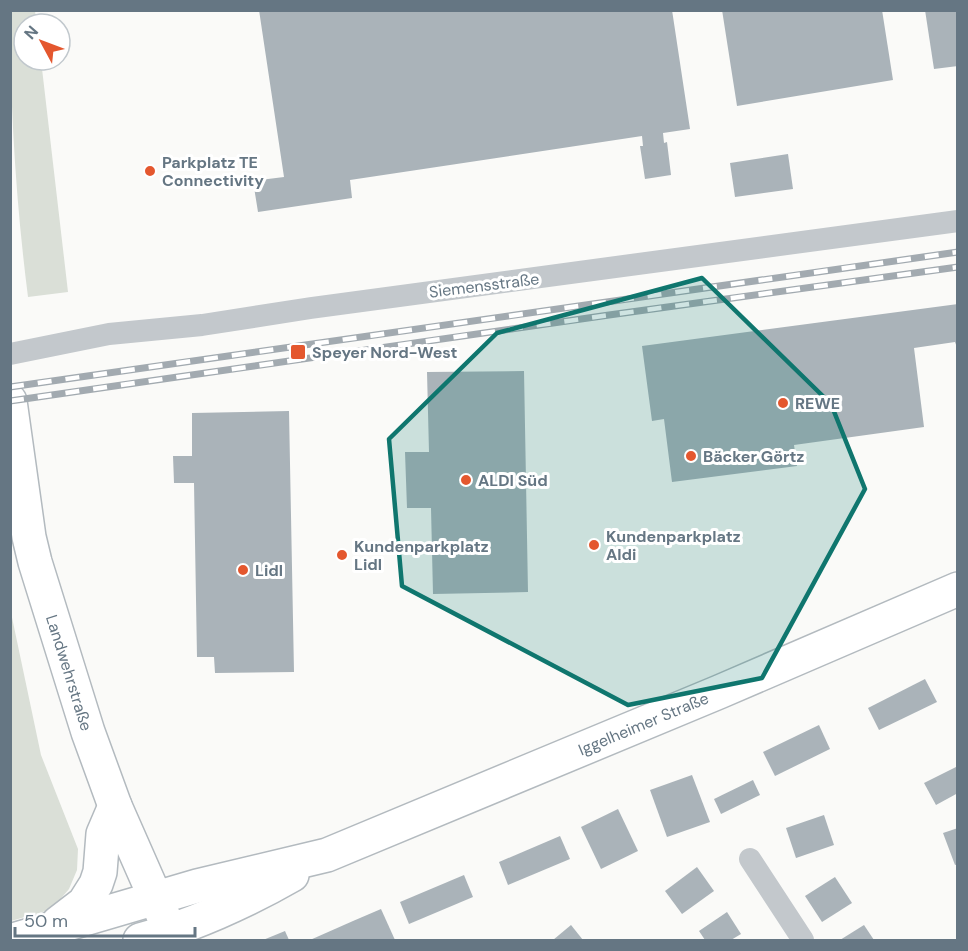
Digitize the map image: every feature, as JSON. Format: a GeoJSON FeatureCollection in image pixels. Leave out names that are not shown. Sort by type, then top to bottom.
{"type":"FeatureCollection","features":[{"type":"Feature","properties":{"kind":"main road","name":"Landwehrstraße"},"geometry":{"type":"LineString","coordinates":[[10,401],[29,537],[35,562],[88,732],[115,806],[155,898],[161,938]]}},
{"type":"Feature","properties":{"kind":"main road","name":"Iggelheimer Straße"},"geometry":{"type":"LineString","coordinates":[[161,938],[264,891],[327,855],[719,692],[957,589]]}},
{"type":"Feature","properties":{"kind":"main road"},"geometry":{"type":"LineString","coordinates":[[50,931],[84,903],[96,884],[100,872],[103,834],[115,806]]}},
{"type":"Feature","properties":{"kind":"main road","name":"Iggelheimer Straße"},"geometry":{"type":"LineString","coordinates":[[13,940],[50,931],[155,898],[327,855]]}},
{"type":"Feature","properties":{"kind":"street","name":"Siemensstraße"},"geometry":{"type":"LineString","coordinates":[[10,354],[109,334],[202,325],[311,308],[957,222]]}},
{"type":"Feature","properties":{"kind":"street"},"geometry":{"type":"LineString","coordinates":[[750,859],[804,940]]}},
{"type":"Feature","properties":{"kind":"highlighted area"},"geometry":{"type":"Polygon","coordinates":[[[702,278],[831,404],[865,489],[762,678],[628,705],[402,586],[389,439],[497,333],[702,278]]]}},
{"type":"Feature","properties":{"kind":"shaded area"},"geometry":{"type":"Polygon","coordinates":[[[10,11],[35,11],[12,12],[12,72],[42,72],[68,292],[28,297],[20,226],[11,83],[10,11]]]}},
{"type":"Feature","properties":{"kind":"shaded area"},"geometry":{"type":"Polygon","coordinates":[[[10,608],[41,755],[78,849],[77,870],[69,889],[57,903],[46,911],[11,921],[10,608]]]}},
{"type":"Feature","properties":{"kind":"building"},"geometry":{"type":"Polygon","coordinates":[[[259,10],[672,10],[690,129],[663,133],[664,143],[667,142],[671,175],[645,179],[640,146],[643,146],[642,136],[350,180],[352,198],[258,212],[253,181],[284,177],[259,10]]]}},
{"type":"Feature","properties":{"kind":"building"},"geometry":{"type":"Polygon","coordinates":[[[722,10],[882,10],[893,80],[737,106],[722,10]]]}},
{"type":"Feature","properties":{"kind":"building"},"geometry":{"type":"Polygon","coordinates":[[[925,10],[958,10],[958,66],[934,69],[925,10]]]}},
{"type":"Feature","properties":{"kind":"building"},"geometry":{"type":"Polygon","coordinates":[[[788,154],[793,189],[735,197],[730,163],[788,154]]]}},
{"type":"Feature","properties":{"kind":"building"},"geometry":{"type":"Polygon","coordinates":[[[958,304],[958,350],[955,342],[914,348],[924,427],[794,445],[797,466],[672,482],[664,419],[652,421],[642,346],[958,304]]]}},
{"type":"Feature","properties":{"kind":"building","name":"ALDI Süd"},"geometry":{"type":"Polygon","coordinates":[[[524,371],[528,592],[433,594],[431,508],[407,508],[405,452],[429,452],[427,372],[524,371]]]}},
{"type":"Feature","properties":{"kind":"building","name":"Lidl"},"geometry":{"type":"Polygon","coordinates":[[[289,411],[294,672],[215,673],[214,657],[197,657],[194,483],[174,483],[173,456],[192,456],[192,413],[289,411]]]}},
{"type":"Feature","properties":{"kind":"building"},"geometry":{"type":"Polygon","coordinates":[[[925,679],[937,702],[879,730],[868,708],[925,679]]]}},
{"type":"Feature","properties":{"kind":"building"},"geometry":{"type":"Polygon","coordinates":[[[819,725],[830,749],[775,776],[763,752],[819,725]]]}},
{"type":"Feature","properties":{"kind":"building"},"geometry":{"type":"Polygon","coordinates":[[[956,767],[958,793],[936,805],[924,783],[956,767]]]}},
{"type":"Feature","properties":{"kind":"building"},"geometry":{"type":"Polygon","coordinates":[[[692,775],[710,822],[667,837],[650,790],[692,775]]]}},
{"type":"Feature","properties":{"kind":"building"},"geometry":{"type":"Polygon","coordinates":[[[753,780],[760,795],[721,814],[714,799],[753,780]]]}},
{"type":"Feature","properties":{"kind":"building"},"geometry":{"type":"Polygon","coordinates":[[[618,809],[638,851],[601,869],[581,827],[618,809]]]}},
{"type":"Feature","properties":{"kind":"building"},"geometry":{"type":"Polygon","coordinates":[[[824,815],[834,845],[796,858],[786,828],[824,815]]]}},
{"type":"Feature","properties":{"kind":"building"},"geometry":{"type":"Polygon","coordinates":[[[958,828],[958,864],[955,865],[943,833],[958,828]]]}},
{"type":"Feature","properties":{"kind":"building"},"geometry":{"type":"Polygon","coordinates":[[[560,836],[570,859],[508,885],[499,862],[560,836]]]}},
{"type":"Feature","properties":{"kind":"building"},"geometry":{"type":"Polygon","coordinates":[[[697,867],[714,891],[682,914],[665,891],[697,867]]]}},
{"type":"Feature","properties":{"kind":"building"},"geometry":{"type":"Polygon","coordinates":[[[464,875],[473,897],[409,924],[400,902],[464,875]]]}},
{"type":"Feature","properties":{"kind":"building"},"geometry":{"type":"Polygon","coordinates":[[[835,877],[852,903],[822,922],[805,896],[835,877]]]}},
{"type":"Feature","properties":{"kind":"building"},"geometry":{"type":"Polygon","coordinates":[[[381,909],[395,940],[310,940],[353,921],[381,909]]]}},
{"type":"Feature","properties":{"kind":"building"},"geometry":{"type":"Polygon","coordinates":[[[727,912],[741,934],[731,940],[705,940],[699,931],[727,912]]]}},
{"type":"Feature","properties":{"kind":"building"},"geometry":{"type":"Polygon","coordinates":[[[571,925],[583,940],[553,940],[571,925]]]}},
{"type":"Feature","properties":{"kind":"building"},"geometry":{"type":"Polygon","coordinates":[[[864,925],[874,940],[840,940],[864,925]]]}},
{"type":"Feature","properties":{"kind":"building"},"geometry":{"type":"Polygon","coordinates":[[[285,931],[289,940],[263,940],[285,931]]]}},
{"type":"Feature","properties":{"kind":"railway"},"geometry":{"type":"LineString","coordinates":[[10,387],[958,252]]}},
{"type":"Feature","properties":{"kind":"railway"},"geometry":{"type":"LineString","coordinates":[[10,401],[958,267]]}},
{"type":"Feature","properties":{"kind":"place","name":"Parkplatz TE Connectivity"},"geometry":{"type":"Point","coordinates":[150,171]}},
{"type":"Feature","properties":{"kind":"place","name":"Speyer Nord-West"},"geometry":{"type":"Point","coordinates":[298,352]}},
{"type":"Feature","properties":{"kind":"place","name":"REWE"},"geometry":{"type":"Point","coordinates":[783,403]}},
{"type":"Feature","properties":{"kind":"place","name":"Bäcker Görtz"},"geometry":{"type":"Point","coordinates":[691,456]}},
{"type":"Feature","properties":{"kind":"place","name":"ALDI Süd"},"geometry":{"type":"Point","coordinates":[466,480]}},
{"type":"Feature","properties":{"kind":"place","name":"Kundenparkplatz Aldi"},"geometry":{"type":"Point","coordinates":[594,545]}},
{"type":"Feature","properties":{"kind":"place","name":"Kundenparkplatz Lidl"},"geometry":{"type":"Point","coordinates":[342,555]}},
{"type":"Feature","properties":{"kind":"place","name":"Lidl"},"geometry":{"type":"Point","coordinates":[243,570]}}]}
